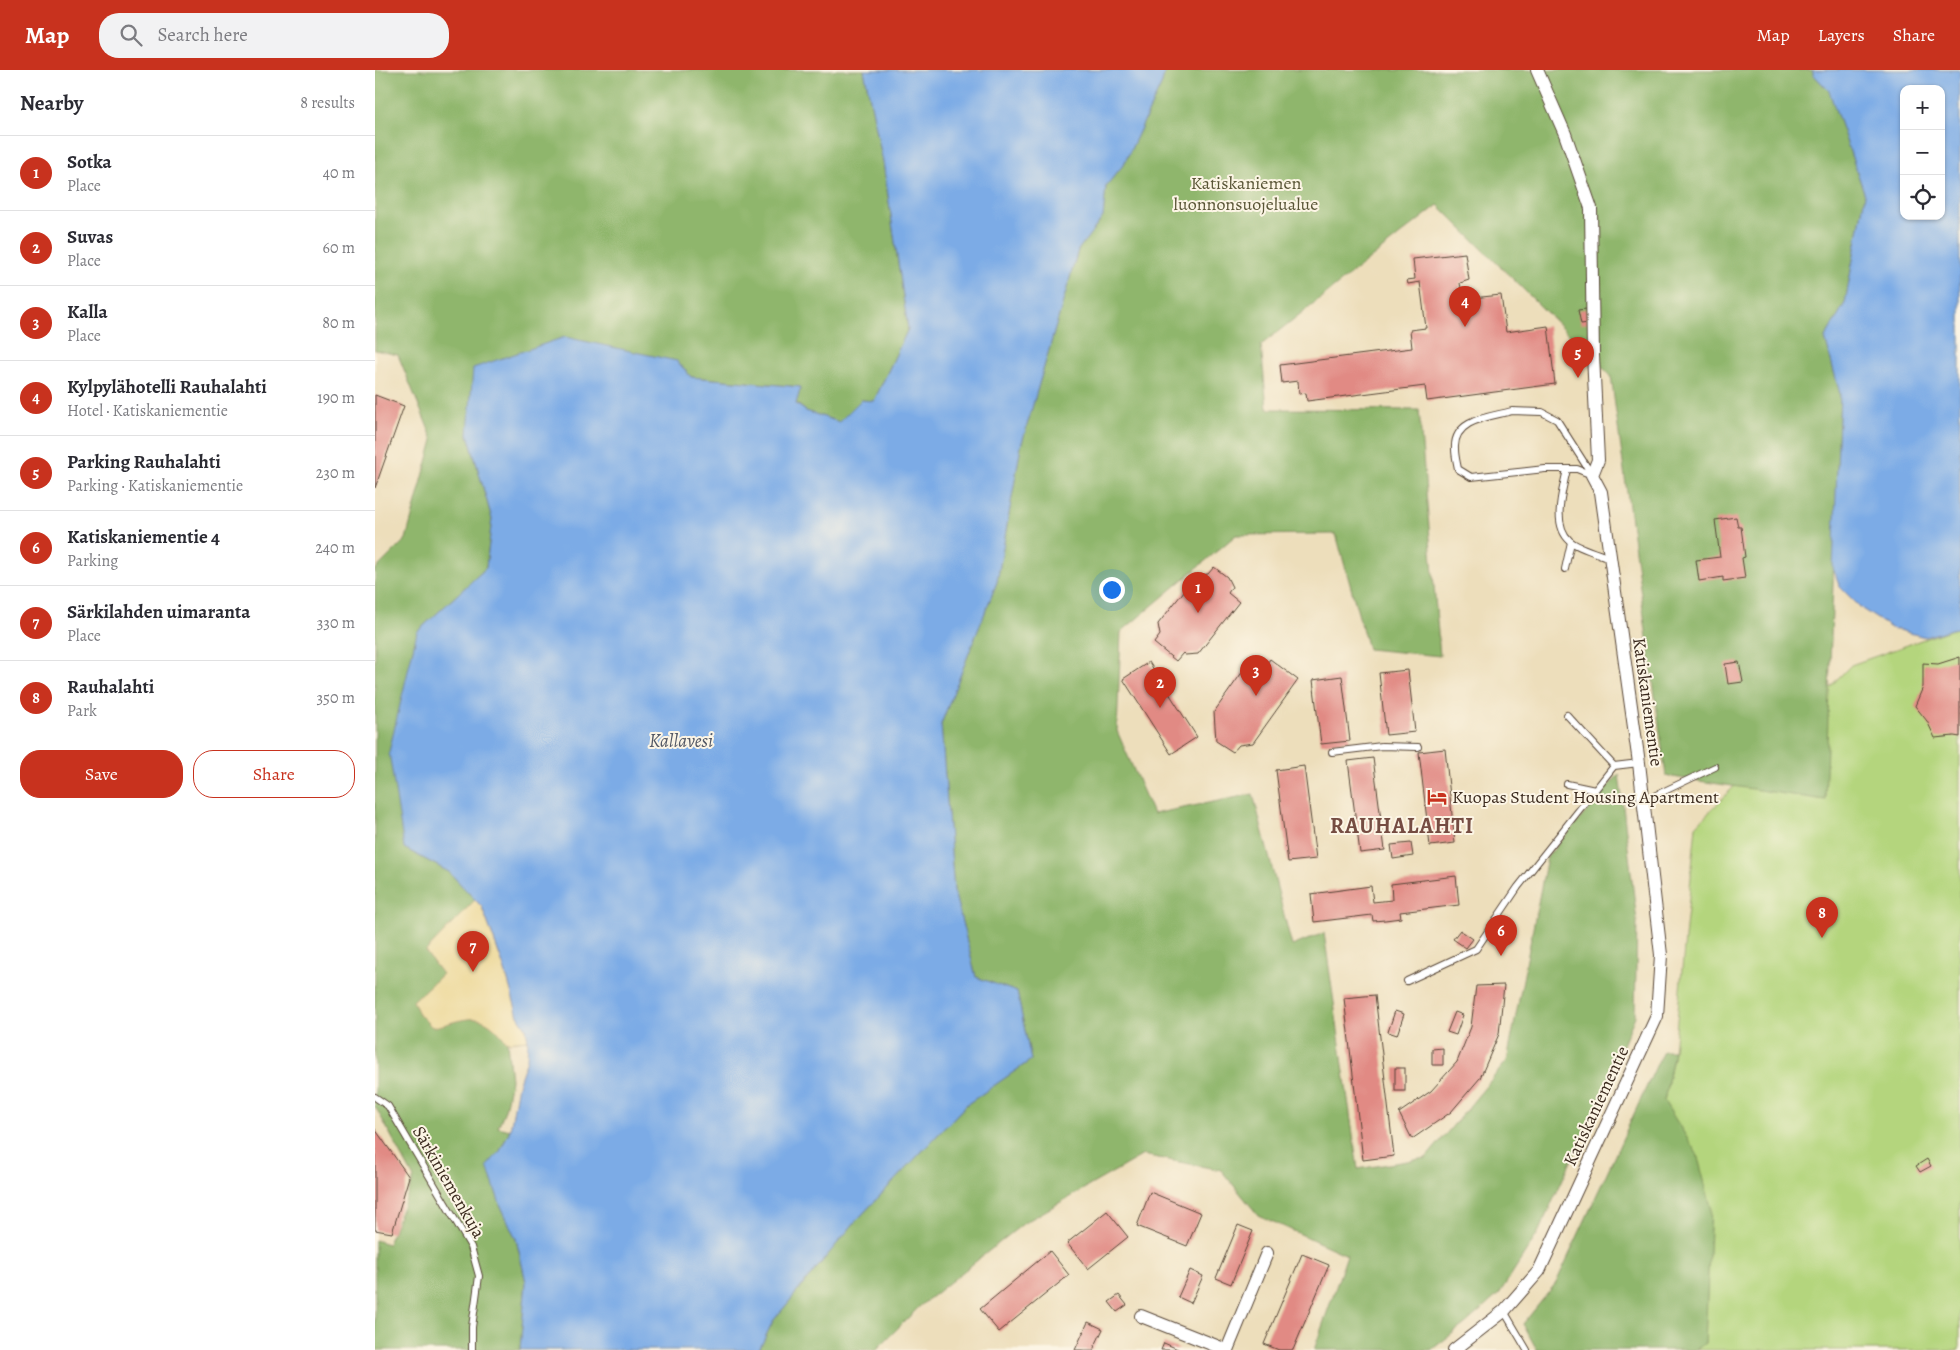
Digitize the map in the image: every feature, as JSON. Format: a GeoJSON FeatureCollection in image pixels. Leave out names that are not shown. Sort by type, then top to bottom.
{"type":"FeatureCollection","features":[{"type":"Feature","properties":{"kind":"street"},"geometry":{"type":"LineString","coordinates":[[1537,70],[1565,134],[1591,208],[1593,355],[1598,460],[1592,474]]}},
{"type":"Feature","properties":{"kind":"street","name":"Katiskaniementie"},"geometry":{"type":"LineString","coordinates":[[1455,1350],[1504,1311],[1539,1272],[1657,1016],[1661,955],[1639,763],[1601,492],[1592,474]]}},
{"type":"Feature","properties":{"kind":"street"},"geometry":{"type":"LineString","coordinates":[[1227,1350],[1267,1254]]}},
{"type":"Feature","properties":{"kind":"street"},"geometry":{"type":"LineString","coordinates":[[1141,1316],[1219,1347],[1222,1350]]}},
{"type":"Feature","properties":{"kind":"lane"},"geometry":{"type":"LineString","coordinates":[[1512,411],[1542,412],[1557,420],[1592,474],[1577,469],[1545,469],[1471,477],[1458,469],[1454,447],[1459,431],[1467,423],[1512,411]]}},
{"type":"Feature","properties":{"kind":"lane"},"geometry":{"type":"LineString","coordinates":[[1567,469],[1559,518],[1562,532],[1571,542],[1610,558]]}},
{"type":"Feature","properties":{"kind":"lane"},"geometry":{"type":"LineString","coordinates":[[1565,569],[1571,542]]}},
{"type":"Feature","properties":{"kind":"lane"},"geometry":{"type":"LineString","coordinates":[[1567,715],[1613,766]]}},
{"type":"Feature","properties":{"kind":"lane"},"geometry":{"type":"LineString","coordinates":[[1332,752],[1382,746],[1418,747]]}},
{"type":"Feature","properties":{"kind":"lane"},"geometry":{"type":"LineString","coordinates":[[1407,981],[1476,949],[1517,887],[1613,766],[1639,763]]}},
{"type":"Feature","properties":{"kind":"lane"},"geometry":{"type":"LineString","coordinates":[[1656,795],[1715,767]]}},
{"type":"Feature","properties":{"kind":"lane"},"geometry":{"type":"LineString","coordinates":[[1567,784],[1595,790]]}},
{"type":"Feature","properties":{"kind":"lane","name":"Särkiniemenkuja"},"geometry":{"type":"LineString","coordinates":[[375,1097],[388,1106],[471,1246],[479,1276],[472,1327],[472,1350]]}},
{"type":"Feature","properties":{"kind":"lane"},"geometry":{"type":"LineString","coordinates":[[1504,1311],[1527,1350]]}},
{"type":"Feature","properties":{"kind":"green space"},"geometry":{"type":"Polygon","coordinates":[[[375,70],[864,70],[883,162],[908,329],[874,401],[861,400],[839,422],[806,411],[796,403],[800,387],[691,377],[677,361],[468,434],[492,519],[486,568],[417,632],[404,848],[449,872],[482,907],[505,970],[518,1016],[507,1042],[511,1080],[505,1110],[498,1127],[510,1130],[500,1151],[488,1166],[500,1204],[516,1239],[526,1282],[520,1350],[375,1350],[375,1240],[388,1244],[414,1178],[375,1106],[375,570],[406,539],[433,440],[398,355],[375,350],[375,70]]]}},
{"type":"Feature","properties":{"kind":"green space","name":"Katiskaniemen luonnonsuojelualue"},"geometry":{"type":"Polygon","coordinates":[[[1165,70],[1812,70],[1814,75],[1829,91],[1865,195],[1845,303],[1825,338],[1840,394],[1825,800],[1666,776],[1611,376],[1438,205],[1261,345],[1267,409],[1419,410],[1440,656],[1368,649],[1336,534],[1236,535],[1121,632],[1117,731],[1153,814],[1253,794],[1292,946],[1324,933],[1358,1169],[1426,1158],[1507,1061],[1547,857],[1619,774],[1637,921],[1635,1016],[1608,1081],[1538,1233],[1499,1294],[1465,1324],[1431,1350],[1314,1350],[1347,1255],[1258,1215],[1221,1170],[1143,1155],[1024,1223],[920,1306],[876,1350],[759,1350],[773,1321],[855,1222],[966,1105],[1031,1060],[1017,992],[976,977],[954,891],[941,724],[997,582],[1021,446],[1078,250],[1103,217],[1106,186],[1124,164],[1162,83],[1165,70]]]}},
{"type":"Feature","properties":{"kind":"green space"},"geometry":{"type":"Polygon","coordinates":[[[1955,628],[1960,629],[1960,1350],[1696,1350],[1705,1343],[1664,1101],[1674,1051],[1696,826],[1851,665],[1955,628]]]}},
{"type":"Feature","properties":{"kind":"green space"},"geometry":{"type":"Polygon","coordinates":[[[1663,1051],[1674,1051],[1664,1101],[1697,1154],[1711,1207],[1705,1343],[1696,1350],[1537,1350],[1523,1324],[1556,1283],[1663,1051]]]}},
{"type":"Feature","properties":{"kind":"sand"},"geometry":{"type":"Polygon","coordinates":[[[475,900],[482,907],[505,970],[518,1016],[526,1028],[528,1040],[507,1042],[492,1026],[486,1022],[473,1019],[460,1020],[432,1027],[419,1014],[413,1001],[442,974],[426,951],[475,900]]]}},
{"type":"Feature","properties":{"kind":"water","name":"Kallavesi"},"geometry":{"type":"Polygon","coordinates":[[[864,70],[1165,70],[1162,83],[1124,164],[1106,186],[1103,217],[1078,250],[1021,446],[997,582],[941,724],[954,891],[976,977],[1017,992],[1031,1060],[966,1105],[855,1222],[773,1321],[759,1350],[520,1350],[526,1282],[516,1239],[500,1204],[487,1166],[500,1151],[510,1130],[518,1085],[527,1059],[528,1040],[526,1028],[518,1016],[505,970],[482,907],[449,872],[404,848],[389,752],[417,632],[486,568],[492,519],[468,434],[473,368],[565,337],[677,361],[691,377],[801,387],[796,404],[806,411],[839,422],[861,400],[874,401],[908,329],[883,162],[864,70]]]}},
{"type":"Feature","properties":{"kind":"water"},"geometry":{"type":"Polygon","coordinates":[[[1812,70],[1960,70],[1960,629],[1955,628],[1925,637],[1891,628],[1862,609],[1840,587],[1833,568],[1840,394],[1825,338],[1845,303],[1865,195],[1829,91],[1814,75],[1812,70]]]}},
{"type":"Feature","properties":{"kind":"building"},"geometry":{"type":"Polygon","coordinates":[[[1465,253],[1469,280],[1460,283],[1463,299],[1501,295],[1506,332],[1548,326],[1555,384],[1427,401],[1425,386],[1307,401],[1306,393],[1299,394],[1298,381],[1282,383],[1280,365],[1412,348],[1410,330],[1426,328],[1420,282],[1408,284],[1407,280],[1415,279],[1413,259],[1465,253]]]}},
{"type":"Feature","properties":{"kind":"building"},"geometry":{"type":"Polygon","coordinates":[[[1586,309],[1588,323],[1581,324],[1578,310],[1586,309]]]}},
{"type":"Feature","properties":{"kind":"building"},"geometry":{"type":"Polygon","coordinates":[[[375,395],[404,406],[375,488],[375,395]]]}},
{"type":"Feature","properties":{"kind":"building"},"geometry":{"type":"Polygon","coordinates":[[[1736,517],[1738,527],[1741,527],[1745,557],[1742,558],[1745,578],[1723,581],[1723,577],[1699,581],[1696,560],[1720,557],[1715,520],[1736,517]]]}},
{"type":"Feature","properties":{"kind":"building"},"geometry":{"type":"Polygon","coordinates":[[[1214,567],[1227,577],[1232,587],[1228,593],[1239,602],[1198,654],[1185,655],[1183,653],[1176,661],[1154,643],[1160,635],[1158,624],[1196,576],[1208,574],[1214,567]]]}},
{"type":"Feature","properties":{"kind":"building"},"geometry":{"type":"Polygon","coordinates":[[[1253,657],[1265,666],[1270,659],[1298,680],[1253,743],[1239,745],[1233,752],[1216,741],[1214,712],[1253,657]]]}},
{"type":"Feature","properties":{"kind":"building"},"geometry":{"type":"Polygon","coordinates":[[[1960,657],[1960,737],[1935,738],[1927,721],[1915,706],[1923,687],[1923,663],[1938,664],[1960,657]]]}},
{"type":"Feature","properties":{"kind":"building"},"geometry":{"type":"Polygon","coordinates":[[[1149,662],[1197,737],[1171,754],[1123,679],[1149,662]]]}},
{"type":"Feature","properties":{"kind":"building"},"geometry":{"type":"Polygon","coordinates":[[[1739,662],[1743,682],[1728,684],[1725,664],[1739,662]]]}},
{"type":"Feature","properties":{"kind":"building"},"geometry":{"type":"Polygon","coordinates":[[[1408,670],[1415,732],[1386,735],[1379,673],[1408,670]]]}},
{"type":"Feature","properties":{"kind":"building"},"geometry":{"type":"Polygon","coordinates":[[[1342,676],[1350,741],[1321,744],[1313,680],[1342,676]]]}},
{"type":"Feature","properties":{"kind":"building","name":"Kuopas Student Housing Apartment"},"geometry":{"type":"Polygon","coordinates":[[[1445,749],[1455,843],[1430,846],[1419,752],[1445,749]]]}},
{"type":"Feature","properties":{"kind":"building"},"geometry":{"type":"Polygon","coordinates":[[[1373,758],[1385,850],[1360,853],[1348,761],[1373,758]]]}},
{"type":"Feature","properties":{"kind":"building"},"geometry":{"type":"Polygon","coordinates":[[[1304,766],[1316,859],[1288,862],[1276,770],[1304,766]]]}},
{"type":"Feature","properties":{"kind":"building"},"geometry":{"type":"Polygon","coordinates":[[[1411,843],[1413,856],[1393,859],[1391,845],[1411,843]]]}},
{"type":"Feature","properties":{"kind":"building"},"geometry":{"type":"Polygon","coordinates":[[[1456,876],[1459,905],[1400,912],[1401,918],[1385,920],[1373,921],[1372,915],[1314,922],[1311,894],[1371,886],[1373,902],[1392,900],[1391,884],[1456,876]]]}},
{"type":"Feature","properties":{"kind":"building"},"geometry":{"type":"Polygon","coordinates":[[[1460,930],[1473,939],[1466,948],[1453,939],[1460,930]]]}},
{"type":"Feature","properties":{"kind":"building"},"geometry":{"type":"Polygon","coordinates":[[[1504,985],[1499,1034],[1480,1078],[1451,1112],[1412,1139],[1399,1113],[1431,1091],[1457,1062],[1471,1027],[1476,986],[1504,985]]]}},
{"type":"Feature","properties":{"kind":"building"},"geometry":{"type":"Polygon","coordinates":[[[1375,995],[1394,1156],[1363,1160],[1344,998],[1375,995]]]}},
{"type":"Feature","properties":{"kind":"building"},"geometry":{"type":"Polygon","coordinates":[[[1395,1011],[1404,1014],[1397,1035],[1388,1032],[1395,1011]]]}},
{"type":"Feature","properties":{"kind":"building"},"geometry":{"type":"Polygon","coordinates":[[[1455,1012],[1463,1015],[1456,1035],[1447,1032],[1455,1012]]]}},
{"type":"Feature","properties":{"kind":"building"},"geometry":{"type":"Polygon","coordinates":[[[1443,1048],[1443,1065],[1432,1065],[1432,1049],[1443,1048]]]}},
{"type":"Feature","properties":{"kind":"building"},"geometry":{"type":"Polygon","coordinates":[[[1395,1068],[1405,1068],[1405,1091],[1395,1091],[1395,1068]]]}},
{"type":"Feature","properties":{"kind":"building"},"geometry":{"type":"Polygon","coordinates":[[[375,1129],[409,1177],[392,1233],[375,1230],[375,1129]]]}},
{"type":"Feature","properties":{"kind":"building"},"geometry":{"type":"Polygon","coordinates":[[[1927,1159],[1931,1166],[1920,1172],[1916,1166],[1927,1159]]]}},
{"type":"Feature","properties":{"kind":"building"},"geometry":{"type":"Polygon","coordinates":[[[1150,1192],[1201,1213],[1187,1246],[1137,1226],[1150,1192]]]}},
{"type":"Feature","properties":{"kind":"building"},"geometry":{"type":"Polygon","coordinates":[[[1107,1211],[1128,1237],[1088,1269],[1067,1243],[1107,1211]]]}},
{"type":"Feature","properties":{"kind":"building"},"geometry":{"type":"Polygon","coordinates":[[[1238,1225],[1253,1231],[1231,1284],[1216,1278],[1238,1225]]]}},
{"type":"Feature","properties":{"kind":"building"},"geometry":{"type":"Polygon","coordinates":[[[1050,1251],[1069,1275],[999,1332],[980,1309],[1050,1251]]]}},
{"type":"Feature","properties":{"kind":"building"},"geometry":{"type":"Polygon","coordinates":[[[1302,1254],[1329,1265],[1293,1350],[1279,1350],[1264,1344],[1302,1254]]]}},
{"type":"Feature","properties":{"kind":"building"},"geometry":{"type":"Polygon","coordinates":[[[1190,1270],[1203,1276],[1191,1303],[1178,1297],[1190,1270]]]}},
{"type":"Feature","properties":{"kind":"building"},"geometry":{"type":"Polygon","coordinates":[[[1119,1295],[1127,1305],[1117,1312],[1109,1302],[1119,1295]]]}},
{"type":"Feature","properties":{"kind":"building"},"geometry":{"type":"Polygon","coordinates":[[[1088,1322],[1103,1329],[1093,1350],[1075,1350],[1088,1322]]]}},
{"type":"Feature","properties":{"kind":"building"},"geometry":{"type":"Polygon","coordinates":[[[1164,1343],[1180,1350],[1161,1350],[1164,1343]]]}},
{"type":"Feature","properties":{"kind":"place","name":"Kylpylähotelli Rauhalahti"},"geometry":{"type":"Point","coordinates":[1465,327]}},
{"type":"Feature","properties":{"kind":"place","name":"Parking Rauhalahti"},"geometry":{"type":"Point","coordinates":[1578,378]}},
{"type":"Feature","properties":{"kind":"place","name":"Sotka"},"geometry":{"type":"Point","coordinates":[1198,613]}},
{"type":"Feature","properties":{"kind":"place","name":"Kalla"},"geometry":{"type":"Point","coordinates":[1256,696]}},
{"type":"Feature","properties":{"kind":"place","name":"Suvas"},"geometry":{"type":"Point","coordinates":[1160,708]}},
{"type":"Feature","properties":{"kind":"place","name":"Kuopas Student Housing Apartment"},"geometry":{"type":"Point","coordinates":[1437,797]}},
{"type":"Feature","properties":{"kind":"place","name":"Rauhalahti"},"geometry":{"type":"Point","coordinates":[1822,938]}},
{"type":"Feature","properties":{"kind":"place","name":"Katiskaniementie 4"},"geometry":{"type":"Point","coordinates":[1501,956]}},
{"type":"Feature","properties":{"kind":"place","name":"Särkilahden uimaranta"},"geometry":{"type":"Point","coordinates":[473,972]}},
{"type":"Feature","properties":{"kind":"district","name":"RAUHALAHTI"},"geometry":{"type":"Point","coordinates":[1402,826]}}]}
